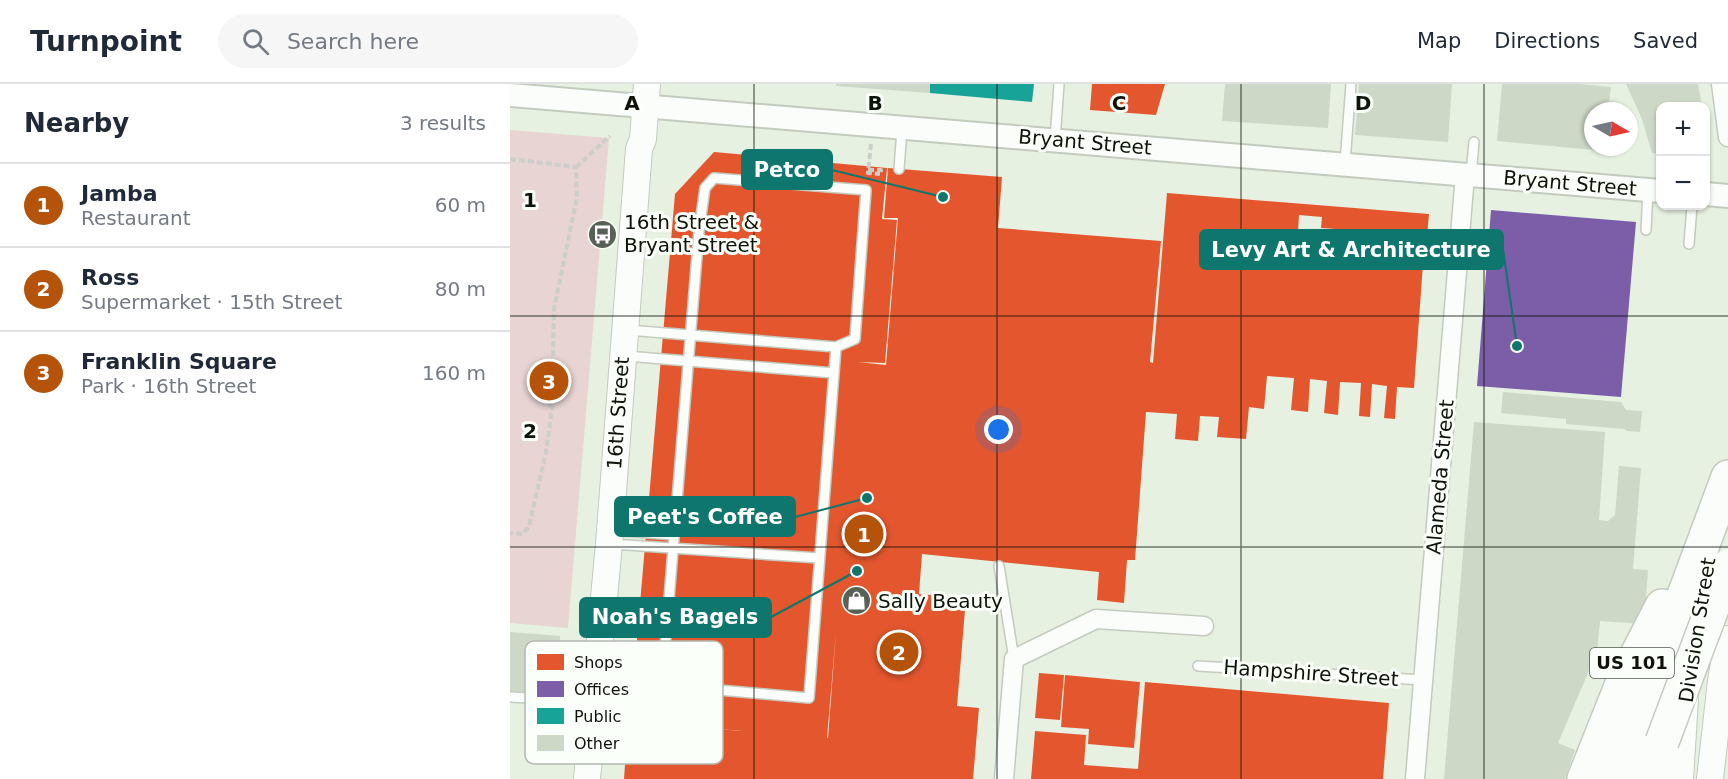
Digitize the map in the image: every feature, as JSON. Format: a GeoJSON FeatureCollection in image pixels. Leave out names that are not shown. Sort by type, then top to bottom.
{"type":"FeatureCollection","features":[{"type":"Feature","properties":{"kind":"highway","name":"US 101"},"geometry":{"type":"LineString","coordinates":[[1584,779],[1622,684],[1651,624],[1713,561],[1728,477]]}},
{"type":"Feature","properties":{"kind":"highway"},"geometry":{"type":"LineString","coordinates":[[1618,779],[1713,561]]}},
{"type":"Feature","properties":{"kind":"highway"},"geometry":{"type":"LineString","coordinates":[[1650,779],[1682,686],[1713,561]]}},
{"type":"Feature","properties":{"kind":"main road","name":"16th Street"},"geometry":{"type":"LineString","coordinates":[[599,641],[639,148],[643,139],[646,95]]}},
{"type":"Feature","properties":{"kind":"main road","name":"Division Street"},"geometry":{"type":"LineString","coordinates":[[1680,779],[1687,678],[1698,600],[1718,515],[1728,484]]}},
{"type":"Feature","properties":{"kind":"main road","name":"Division Street"},"geometry":{"type":"LineString","coordinates":[[1710,779],[1720,681],[1728,639]]}},
{"type":"Feature","properties":{"kind":"main road","name":"16th Street"},"geometry":{"type":"LineString","coordinates":[[587,779],[588,764]]}},
{"type":"Feature","properties":{"kind":"street"},"geometry":{"type":"LineString","coordinates":[[1720,84],[1728,137]]}},
{"type":"Feature","properties":{"kind":"street","name":"Bryant Street"},"geometry":{"type":"LineString","coordinates":[[510,95],[646,95],[873,125],[1654,190]]}},
{"type":"Feature","properties":{"kind":"street","name":"Alameda Street"},"geometry":{"type":"LineString","coordinates":[[1415,779],[1468,175]]}},
{"type":"Feature","properties":{"kind":"street"},"geometry":{"type":"LineString","coordinates":[[1710,194],[1728,196]]}},
{"type":"Feature","properties":{"kind":"street"},"geometry":{"type":"LineString","coordinates":[[1004,779],[1014,659],[1096,619],[1204,626]]}},
{"type":"Feature","properties":{"kind":"lane"},"geometry":{"type":"LineString","coordinates":[[1055,140],[1059,84]]}},
{"type":"Feature","properties":{"kind":"lane"},"geometry":{"type":"LineString","coordinates":[[1345,163],[1351,84]]}},
{"type":"Feature","properties":{"kind":"lane"},"geometry":{"type":"LineString","coordinates":[[899,169],[902,127]]}},
{"type":"Feature","properties":{"kind":"lane"},"geometry":{"type":"LineString","coordinates":[[1468,175],[1474,142]]}},
{"type":"Feature","properties":{"kind":"lane"},"geometry":{"type":"LineString","coordinates":[[624,330],[691,335],[836,347],[855,339],[866,190],[714,178],[705,188],[699,231],[691,335],[674,535],[674,548],[666,641]]}},
{"type":"Feature","properties":{"kind":"lane"},"geometry":{"type":"LineString","coordinates":[[1646,230],[1654,190]]}},
{"type":"Feature","properties":{"kind":"lane"},"geometry":{"type":"LineString","coordinates":[[1689,244],[1692,210]]}},
{"type":"Feature","properties":{"kind":"lane"},"geometry":{"type":"LineString","coordinates":[[723,690],[809,698],[836,347]]}},
{"type":"Feature","properties":{"kind":"lane"},"geometry":{"type":"LineString","coordinates":[[623,356],[834,373]]}},
{"type":"Feature","properties":{"kind":"lane"},"geometry":{"type":"LineString","coordinates":[[609,537],[674,535]]}},
{"type":"Feature","properties":{"kind":"lane"},"geometry":{"type":"LineString","coordinates":[[609,537],[674,548],[819,558]]}},
{"type":"Feature","properties":{"kind":"lane"},"geometry":{"type":"LineString","coordinates":[[999,566],[1014,659]]}},
{"type":"Feature","properties":{"kind":"lane","name":"Hampshire Street"},"geometry":{"type":"LineString","coordinates":[[1198,666],[1423,681]]}},
{"type":"Feature","properties":{"kind":"lane"},"geometry":{"type":"LineString","coordinates":[[510,697],[525,698]]}},
{"type":"Feature","properties":{"kind":"path"},"geometry":{"type":"LineString","coordinates":[[873,125],[869,163],[868,173],[880,174],[880,170],[874,170],[868,169],[868,173],[880,174]]}},
{"type":"Feature","properties":{"kind":"path"},"geometry":{"type":"LineString","coordinates":[[510,159],[576,167],[610,136]]}},
{"type":"Feature","properties":{"kind":"path"},"geometry":{"type":"LineString","coordinates":[[510,533],[523,534],[529,526],[546,452],[552,409],[554,309],[577,197],[576,167]]}},
{"type":"Feature","properties":{"kind":"path"},"geometry":{"type":"LineString","coordinates":[[539,389],[552,409]]}},
{"type":"Feature","properties":{"kind":"shaded area"},"geometry":{"type":"Polygon","coordinates":[[[510,130],[609,138],[568,628],[510,623],[510,130]]]}},
{"type":"Feature","properties":{"kind":"building: Shops"},"geometry":{"type":"Polygon","coordinates":[[[1092,84],[1165,84],[1156,115],[1090,110],[1092,84]]]}},
{"type":"Feature","properties":{"kind":"building: Shops"},"geometry":{"type":"Polygon","coordinates":[[[714,152],[887,168],[882,219],[897,220],[885,363],[858,362],[886,365],[898,218],[884,218],[888,168],[1002,177],[998,228],[1161,241],[1150,362],[1153,363],[1167,193],[1429,214],[1427,236],[1425,236],[1414,388],[1397,387],[1395,419],[1384,418],[1387,386],[1372,384],[1370,417],[1359,416],[1361,383],[1340,382],[1338,415],[1324,413],[1327,381],[1310,379],[1308,412],[1291,410],[1294,378],[1267,376],[1264,409],[1249,407],[1246,439],[1217,437],[1219,417],[1200,416],[1198,441],[1175,439],[1177,414],[1146,412],[1135,560],[1127,560],[1124,603],[1097,600],[1099,572],[922,554],[919,594],[966,598],[957,706],[979,708],[973,779],[624,779],[625,764],[723,764],[723,730],[742,731],[723,729],[723,641],[637,641],[675,194],[714,152]],[[1299,215],[1298,232],[1300,232],[1297,253],[1334,256],[1336,229],[1321,228],[1322,217],[1299,215]],[[836,632],[827,738],[828,738],[836,632]]]}},
{"type":"Feature","properties":{"kind":"building: Shops"},"geometry":{"type":"Polygon","coordinates":[[[1039,673],[1064,675],[1060,720],[1035,718],[1039,673]]]}},
{"type":"Feature","properties":{"kind":"building: Shops"},"geometry":{"type":"Polygon","coordinates":[[[1065,675],[1140,682],[1134,748],[1088,744],[1089,729],[1061,727],[1065,675]]]}},
{"type":"Feature","properties":{"kind":"building: Shops"},"geometry":{"type":"Polygon","coordinates":[[[1145,682],[1389,703],[1383,779],[1031,779],[1035,731],[1086,735],[1084,765],[1138,769],[1145,682]]]}},
{"type":"Feature","properties":{"kind":"building: Offices"},"geometry":{"type":"Polygon","coordinates":[[[1491,210],[1636,222],[1621,397],[1477,386],[1491,210]]]}},
{"type":"Feature","properties":{"kind":"building: Public"},"geometry":{"type":"Polygon","coordinates":[[[930,84],[1034,84],[1032,102],[930,93],[930,84]]]}},
{"type":"Feature","properties":{"kind":"building: Other"},"geometry":{"type":"Polygon","coordinates":[[[836,84],[930,84],[930,93],[836,86],[836,84]]]}},
{"type":"Feature","properties":{"kind":"building: Other"},"geometry":{"type":"Polygon","coordinates":[[[1225,84],[1331,84],[1328,128],[1222,121],[1225,84]]]}},
{"type":"Feature","properties":{"kind":"building: Other"},"geometry":{"type":"Polygon","coordinates":[[[1359,84],[1452,84],[1448,142],[1355,135],[1359,84]]]}},
{"type":"Feature","properties":{"kind":"building: Other"},"geometry":{"type":"Polygon","coordinates":[[[1502,84],[1580,84],[1611,87],[1609,102],[1584,102],[1584,149],[1497,141],[1502,84]]]}},
{"type":"Feature","properties":{"kind":"building: Other"},"geometry":{"type":"Polygon","coordinates":[[[1626,84],[1698,84],[1701,102],[1656,102],[1656,154],[1652,153],[1638,110],[1638,102],[1634,102],[1626,84]]]}},
{"type":"Feature","properties":{"kind":"building: Other"},"geometry":{"type":"Polygon","coordinates":[[[1503,392],[1621,402],[1626,410],[1642,411],[1640,432],[1566,424],[1566,419],[1501,413],[1503,392]]]}},
{"type":"Feature","properties":{"kind":"building: Other"},"geometry":{"type":"Polygon","coordinates":[[[1474,422],[1605,432],[1599,520],[1608,521],[1615,515],[1619,466],[1641,468],[1633,569],[1648,570],[1644,624],[1600,621],[1597,652],[1558,743],[1575,750],[1565,779],[1444,779],[1474,422]]]}},
{"type":"Feature","properties":{"kind":"building: Other"},"geometry":{"type":"Polygon","coordinates":[[[510,632],[560,636],[560,641],[525,641],[525,695],[510,694],[510,632]]]}},
{"type":"Feature","properties":{"kind":"place","name":"Petco"},"geometry":{"type":"Point","coordinates":[943,197]}},
{"type":"Feature","properties":{"kind":"place","name":"16th Street & Bryant Street"},"geometry":{"type":"Point","coordinates":[603,234]}},
{"type":"Feature","properties":{"kind":"place","name":"Levy Art & Architecture"},"geometry":{"type":"Point","coordinates":[1517,346]}},
{"type":"Feature","properties":{"kind":"place","name":"Franklin Square"},"geometry":{"type":"Point","coordinates":[549,381]}},
{"type":"Feature","properties":{"kind":"place","name":"Peet's Coffee"},"geometry":{"type":"Point","coordinates":[867,498]}},
{"type":"Feature","properties":{"kind":"place","name":"Jamba"},"geometry":{"type":"Point","coordinates":[864,534]}},
{"type":"Feature","properties":{"kind":"place","name":"Noah's Bagels"},"geometry":{"type":"Point","coordinates":[857,571]}},
{"type":"Feature","properties":{"kind":"place","name":"Sally Beauty"},"geometry":{"type":"Point","coordinates":[857,601]}},
{"type":"Feature","properties":{"kind":"place","name":"Ross"},"geometry":{"type":"Point","coordinates":[899,652]}}]}
